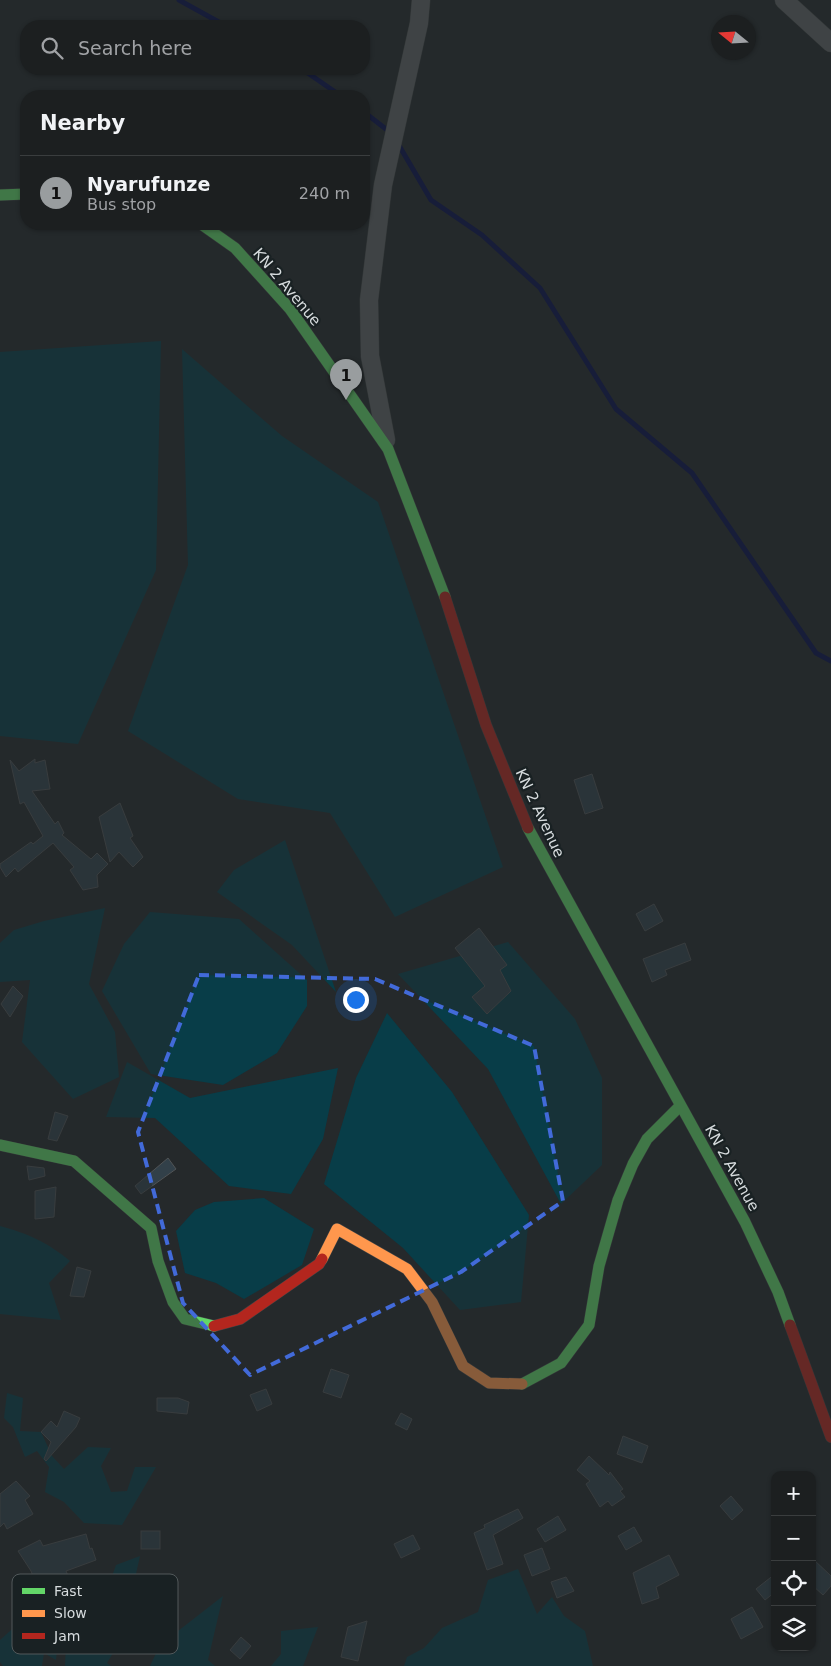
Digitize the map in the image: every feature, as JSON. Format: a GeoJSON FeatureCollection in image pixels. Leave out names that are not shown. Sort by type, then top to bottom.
{"type":"FeatureCollection","features":[{"type":"Feature","properties":{"kind":"main road"},"geometry":{"type":"LineString","coordinates":[[0,195],[20,194]]}},
{"type":"Feature","properties":{"kind":"main road","name":"KN 2 Avenue"},"geometry":{"type":"LineString","coordinates":[[210,230],[235,248],[290,309],[388,449],[440,581],[486,725],[522,817],[745,1222],[778,1292],[831,1437]]}},
{"type":"Feature","properties":{"kind":"main road"},"geometry":{"type":"LineString","coordinates":[[0,1145],[54,1155],[74,1161],[151,1228],[158,1261],[170,1294],[185,1319],[215,1326],[240,1319],[318,1264],[337,1229],[370,1246],[407,1269],[432,1302],[463,1366],[489,1383],[522,1384],[561,1363],[589,1325],[599,1266],[618,1200],[629,1173],[647,1138],[680,1106]]}},
{"type":"Feature","properties":{"kind":"street"},"geometry":{"type":"LineString","coordinates":[[388,449],[370,356],[369,300],[383,185],[419,23],[421,0]]}},
{"type":"Feature","properties":{"kind":"street"},"geometry":{"type":"LineString","coordinates":[[784,0],[831,43]]}},
{"type":"Feature","properties":{"kind":"highlighted area"},"geometry":{"type":"Polygon","coordinates":[[[199,975],[375,979],[534,1046],[563,1201],[461,1272],[250,1375],[183,1303],[138,1132],[199,975]]]}},
{"type":"Feature","properties":{"kind":"shaded area"},"geometry":{"type":"Polygon","coordinates":[[[161,341],[156,570],[78,744],[0,736],[0,352],[161,341]]]}},
{"type":"Feature","properties":{"kind":"shaded area"},"geometry":{"type":"Polygon","coordinates":[[[182,349],[282,436],[378,502],[503,867],[395,917],[330,813],[238,799],[128,731],[188,565],[182,349]]]}},
{"type":"Feature","properties":{"kind":"shaded area"},"geometry":{"type":"Polygon","coordinates":[[[285,840],[336,992],[292,945],[217,892],[234,870],[285,840]]]}},
{"type":"Feature","properties":{"kind":"shaded area"},"geometry":{"type":"Polygon","coordinates":[[[105,908],[89,984],[115,1032],[119,1077],[73,1099],[22,1042],[30,980],[0,982],[0,943],[14,930],[44,921],[105,908]]]}},
{"type":"Feature","properties":{"kind":"shaded area"},"geometry":{"type":"Polygon","coordinates":[[[150,912],[239,919],[307,980],[307,1006],[277,1053],[223,1085],[151,1074],[102,991],[124,944],[150,912]]]}},
{"type":"Feature","properties":{"kind":"shaded area"},"geometry":{"type":"Polygon","coordinates":[[[508,942],[575,1019],[602,1078],[602,1165],[561,1204],[488,1069],[398,974],[508,942]]]}},
{"type":"Feature","properties":{"kind":"shaded area"},"geometry":{"type":"Polygon","coordinates":[[[387,1013],[452,1092],[529,1215],[521,1302],[460,1310],[403,1248],[324,1184],[356,1078],[387,1013]]]}},
{"type":"Feature","properties":{"kind":"shaded area"},"geometry":{"type":"Polygon","coordinates":[[[127,1062],[190,1098],[338,1068],[323,1139],[291,1194],[229,1186],[155,1118],[106,1117],[127,1062]]]}},
{"type":"Feature","properties":{"kind":"shaded area"},"geometry":{"type":"Polygon","coordinates":[[[264,1198],[314,1229],[302,1265],[244,1299],[216,1283],[185,1273],[176,1231],[195,1210],[214,1202],[264,1198]]]}},
{"type":"Feature","properties":{"kind":"shaded area"},"geometry":{"type":"Polygon","coordinates":[[[0,1226],[37,1239],[70,1261],[49,1283],[61,1320],[0,1314],[0,1226]]]}},
{"type":"Feature","properties":{"kind":"shaded area"},"geometry":{"type":"Polygon","coordinates":[[[7,1393],[23,1398],[20,1431],[41,1432],[52,1456],[64,1469],[88,1447],[111,1448],[101,1466],[111,1492],[127,1491],[135,1467],[156,1467],[122,1525],[84,1523],[64,1502],[45,1492],[49,1467],[37,1451],[25,1457],[13,1427],[4,1418],[7,1393]]]}},
{"type":"Feature","properties":{"kind":"shaded area"},"geometry":{"type":"Polygon","coordinates":[[[140,1556],[136,1574],[113,1574],[116,1565],[140,1556]]]}},
{"type":"Feature","properties":{"kind":"shaded area"},"geometry":{"type":"Polygon","coordinates":[[[518,1569],[537,1614],[552,1597],[564,1616],[585,1631],[593,1666],[404,1666],[407,1657],[424,1648],[442,1628],[478,1612],[488,1580],[518,1569]]]}},
{"type":"Feature","properties":{"kind":"shaded area"},"geometry":{"type":"Polygon","coordinates":[[[223,1596],[208,1660],[215,1666],[150,1666],[156,1654],[178,1654],[178,1631],[223,1596]]]}},
{"type":"Feature","properties":{"kind":"shaded area"},"geometry":{"type":"Polygon","coordinates":[[[318,1627],[303,1666],[271,1666],[281,1654],[281,1631],[318,1627]]]}},
{"type":"Feature","properties":{"kind":"shaded area"},"geometry":{"type":"Polygon","coordinates":[[[12,1629],[12,1654],[44,1654],[42,1666],[3,1666],[0,1662],[0,1640],[12,1629]]]}},
{"type":"Feature","properties":{"kind":"shaded area"},"geometry":{"type":"Polygon","coordinates":[[[46,1654],[57,1654],[56,1660],[46,1654]]]}},
{"type":"Feature","properties":{"kind":"shaded area"},"geometry":{"type":"Polygon","coordinates":[[[66,1654],[112,1654],[107,1663],[111,1666],[65,1666],[66,1654]]]}},
{"type":"Feature","properties":{"kind":"building"},"geometry":{"type":"Polygon","coordinates":[[[35,759],[35,763],[45,760],[50,789],[32,791],[55,824],[58,821],[64,833],[62,835],[91,859],[97,853],[108,864],[97,875],[98,887],[83,890],[70,870],[74,867],[53,843],[18,872],[15,868],[6,877],[0,867],[0,864],[31,842],[33,844],[43,836],[24,802],[20,804],[10,760],[19,771],[35,759]]]}},
{"type":"Feature","properties":{"kind":"building"},"geometry":{"type":"Polygon","coordinates":[[[592,774],[603,808],[585,814],[574,780],[592,774]]]}},
{"type":"Feature","properties":{"kind":"building"},"geometry":{"type":"Polygon","coordinates":[[[120,803],[133,836],[130,838],[143,857],[133,867],[119,852],[110,862],[99,817],[120,803]]]}},
{"type":"Feature","properties":{"kind":"building"},"geometry":{"type":"Polygon","coordinates":[[[654,904],[663,921],[645,931],[636,914],[654,904]]]}},
{"type":"Feature","properties":{"kind":"building"},"geometry":{"type":"Polygon","coordinates":[[[479,928],[507,965],[500,970],[511,991],[487,1014],[472,997],[485,986],[455,948],[479,928]]]}},
{"type":"Feature","properties":{"kind":"building"},"geometry":{"type":"Polygon","coordinates":[[[685,943],[691,960],[665,970],[667,975],[652,982],[643,959],[685,943]]]}},
{"type":"Feature","properties":{"kind":"building"},"geometry":{"type":"Polygon","coordinates":[[[13,986],[23,996],[10,1017],[1,1004],[13,986]]]}},
{"type":"Feature","properties":{"kind":"building"},"geometry":{"type":"Polygon","coordinates":[[[55,1112],[68,1116],[57,1141],[48,1139],[55,1112]]]}},
{"type":"Feature","properties":{"kind":"building"},"geometry":{"type":"Polygon","coordinates":[[[168,1158],[176,1169],[141,1194],[135,1186],[168,1158]]]}},
{"type":"Feature","properties":{"kind":"building"},"geometry":{"type":"Polygon","coordinates":[[[27,1166],[44,1168],[45,1176],[29,1180],[27,1166]]]}},
{"type":"Feature","properties":{"kind":"building"},"geometry":{"type":"Polygon","coordinates":[[[56,1187],[54,1217],[35,1219],[35,1191],[56,1187]]]}},
{"type":"Feature","properties":{"kind":"building"},"geometry":{"type":"Polygon","coordinates":[[[77,1267],[91,1271],[84,1297],[70,1296],[77,1267]]]}},
{"type":"Feature","properties":{"kind":"building"},"geometry":{"type":"Polygon","coordinates":[[[331,1369],[349,1375],[341,1398],[323,1392],[331,1369]]]}},
{"type":"Feature","properties":{"kind":"building"},"geometry":{"type":"Polygon","coordinates":[[[266,1389],[272,1404],[257,1411],[250,1395],[266,1389]]]}},
{"type":"Feature","properties":{"kind":"building"},"geometry":{"type":"Polygon","coordinates":[[[157,1398],[178,1398],[189,1402],[187,1414],[157,1411],[157,1398]]]}},
{"type":"Feature","properties":{"kind":"building"},"geometry":{"type":"Polygon","coordinates":[[[64,1411],[80,1418],[76,1427],[46,1461],[44,1459],[51,1442],[41,1432],[51,1421],[57,1427],[64,1411]]]}},
{"type":"Feature","properties":{"kind":"building"},"geometry":{"type":"Polygon","coordinates":[[[401,1413],[412,1419],[407,1430],[395,1424],[401,1413]]]}},
{"type":"Feature","properties":{"kind":"building"},"geometry":{"type":"Polygon","coordinates":[[[623,1436],[648,1446],[642,1463],[617,1454],[623,1436]]]}},
{"type":"Feature","properties":{"kind":"building"},"geometry":{"type":"Polygon","coordinates":[[[589,1456],[609,1475],[610,1472],[623,1489],[620,1491],[625,1497],[612,1506],[608,1501],[600,1507],[586,1484],[590,1481],[577,1470],[589,1456]]]}},
{"type":"Feature","properties":{"kind":"building"},"geometry":{"type":"Polygon","coordinates":[[[16,1481],[30,1496],[25,1500],[33,1514],[7,1529],[4,1523],[0,1527],[0,1494],[16,1481]]]}},
{"type":"Feature","properties":{"kind":"building"},"geometry":{"type":"Polygon","coordinates":[[[731,1496],[743,1510],[732,1520],[720,1506],[731,1496]]]}},
{"type":"Feature","properties":{"kind":"building"},"geometry":{"type":"Polygon","coordinates":[[[518,1509],[523,1518],[493,1535],[503,1564],[487,1570],[474,1533],[485,1528],[484,1525],[518,1509]]]}},
{"type":"Feature","properties":{"kind":"building"},"geometry":{"type":"Polygon","coordinates":[[[558,1516],[566,1530],[545,1542],[537,1529],[558,1516]]]}},
{"type":"Feature","properties":{"kind":"building"},"geometry":{"type":"Polygon","coordinates":[[[634,1527],[642,1541],[626,1550],[618,1536],[634,1527]]]}},
{"type":"Feature","properties":{"kind":"building"},"geometry":{"type":"Polygon","coordinates":[[[141,1531],[160,1531],[160,1549],[141,1549],[141,1531]]]}},
{"type":"Feature","properties":{"kind":"building"},"geometry":{"type":"Polygon","coordinates":[[[86,1534],[90,1549],[92,1548],[96,1560],[66,1571],[67,1574],[32,1574],[18,1551],[40,1540],[43,1546],[86,1534]]]}},
{"type":"Feature","properties":{"kind":"building"},"geometry":{"type":"Polygon","coordinates":[[[413,1535],[420,1549],[401,1558],[394,1544],[413,1535]]]}},
{"type":"Feature","properties":{"kind":"building"},"geometry":{"type":"Polygon","coordinates":[[[542,1548],[550,1569],[532,1576],[524,1555],[542,1548]]]}},
{"type":"Feature","properties":{"kind":"building"},"geometry":{"type":"Polygon","coordinates":[[[669,1555],[679,1575],[656,1587],[659,1598],[642,1604],[633,1573],[669,1555]]]}},
{"type":"Feature","properties":{"kind":"building"},"geometry":{"type":"Polygon","coordinates":[[[816,1562],[831,1576],[831,1586],[823,1595],[816,1589],[816,1562]]]}},
{"type":"Feature","properties":{"kind":"building"},"geometry":{"type":"Polygon","coordinates":[[[566,1577],[574,1591],[557,1598],[551,1582],[566,1577]]]}},
{"type":"Feature","properties":{"kind":"building"},"geometry":{"type":"Polygon","coordinates":[[[771,1577],[771,1595],[765,1600],[756,1589],[771,1577]]]}},
{"type":"Feature","properties":{"kind":"building"},"geometry":{"type":"Polygon","coordinates":[[[752,1607],[763,1627],[741,1639],[731,1619],[752,1607]]]}},
{"type":"Feature","properties":{"kind":"building"},"geometry":{"type":"Polygon","coordinates":[[[367,1621],[358,1661],[341,1657],[348,1627],[367,1621]]]}},
{"type":"Feature","properties":{"kind":"building"},"geometry":{"type":"Polygon","coordinates":[[[241,1637],[251,1646],[240,1659],[230,1650],[241,1637]]]}},
{"type":"Feature","properties":{"kind":"waterway"},"geometry":{"type":"LineString","coordinates":[[179,0],[215,20]]}},
{"type":"Feature","properties":{"kind":"waterway"},"geometry":{"type":"LineString","coordinates":[[311,75],[332,90]]}},
{"type":"Feature","properties":{"kind":"waterway"},"geometry":{"type":"LineString","coordinates":[[370,117],[391,133]]}},
{"type":"Feature","properties":{"kind":"waterway"},"geometry":{"type":"LineString","coordinates":[[397,142],[431,200],[482,235],[540,288],[616,409],[692,473],[816,653],[831,661]]}},
{"type":"Feature","properties":{"kind":"traffic: fast"},"geometry":{"type":"LineString","coordinates":[[0,195],[20,194]]}},
{"type":"Feature","properties":{"kind":"traffic: fast"},"geometry":{"type":"LineString","coordinates":[[210,230],[235,248],[290,309],[388,449],[445,597]]}},
{"type":"Feature","properties":{"kind":"traffic: fast"},"geometry":{"type":"LineString","coordinates":[[528,828],[745,1222],[778,1292],[790,1325]]}},
{"type":"Feature","properties":{"kind":"traffic: fast"},"geometry":{"type":"LineString","coordinates":[[522,1384],[561,1363],[589,1325],[599,1266],[618,1200],[633,1164],[647,1139],[680,1106]]}},
{"type":"Feature","properties":{"kind":"traffic: fast"},"geometry":{"type":"LineString","coordinates":[[0,1145],[74,1161],[151,1228],[158,1261],[173,1302],[185,1319],[214,1326]]}},
{"type":"Feature","properties":{"kind":"traffic: slow"},"geometry":{"type":"LineString","coordinates":[[322,1259],[337,1229],[407,1269],[432,1302],[463,1366],[489,1383],[522,1384]]}},
{"type":"Feature","properties":{"kind":"traffic: jam"},"geometry":{"type":"LineString","coordinates":[[445,597],[486,725],[528,828]]}},
{"type":"Feature","properties":{"kind":"traffic: jam"},"geometry":{"type":"LineString","coordinates":[[214,1326],[240,1319],[319,1264],[322,1259]]}},
{"type":"Feature","properties":{"kind":"traffic: jam"},"geometry":{"type":"LineString","coordinates":[[790,1325],[831,1437]]}},
{"type":"Feature","properties":{"kind":"place","name":"Nyarufunze"},"geometry":{"type":"Point","coordinates":[346,400]}}]}
